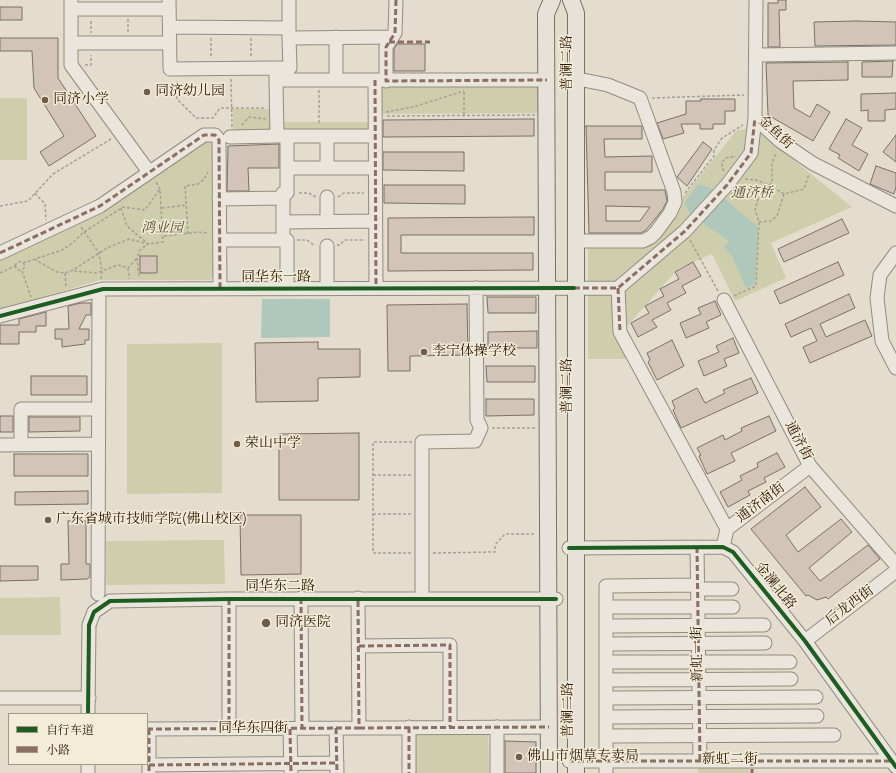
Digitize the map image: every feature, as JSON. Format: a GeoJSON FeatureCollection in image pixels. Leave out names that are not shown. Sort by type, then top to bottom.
{"type":"FeatureCollection","features":[{"type":"Feature","properties":{"kind":"main road"},"geometry":{"type":"LineString","coordinates":[[549,773],[553,599],[548,428],[561,288],[547,115],[546,14],[552,0]]}},
{"type":"Feature","properties":{"kind":"main road","name":"普澜二路"},"geometry":{"type":"LineString","coordinates":[[556,0],[561,288],[572,548],[572,767]]}},
{"type":"Feature","properties":{"kind":"main road","name":"普澜二路"},"geometry":{"type":"LineString","coordinates":[[557,773],[553,599],[561,288],[571,78],[570,0]]}},
{"type":"Feature","properties":{"kind":"main road"},"geometry":{"type":"LineString","coordinates":[[561,288],[575,241],[571,78]]}},
{"type":"Feature","properties":{"kind":"street"},"geometry":{"type":"LineString","coordinates":[[289,0],[290,74]]}},
{"type":"Feature","properties":{"kind":"street"},"geometry":{"type":"LineString","coordinates":[[376,288],[374,114],[386,47],[395,33],[396,0]]}},
{"type":"Feature","properties":{"kind":"street","name":"金鱼街"},"geometry":{"type":"LineString","coordinates":[[756,0],[757,55],[755,118],[780,141],[812,162],[895,207]]}},
{"type":"Feature","properties":{"kind":"street"},"geometry":{"type":"LineString","coordinates":[[152,177],[119,134],[71,65],[71,5],[128,9],[169,4],[170,69],[251,69],[276,74],[290,74],[319,80],[547,80]]}},
{"type":"Feature","properties":{"kind":"street"},"geometry":{"type":"LineString","coordinates":[[170,28],[251,28],[336,37],[392,37]]}},
{"type":"Feature","properties":{"kind":"street"},"geometry":{"type":"LineString","coordinates":[[336,37],[336,80]]}},
{"type":"Feature","properties":{"kind":"street"},"geometry":{"type":"LineString","coordinates":[[71,43],[170,43]]}},
{"type":"Feature","properties":{"kind":"street"},"geometry":{"type":"LineString","coordinates":[[757,55],[896,53]]}},
{"type":"Feature","properties":{"kind":"street"},"geometry":{"type":"LineString","coordinates":[[276,74],[276,113],[282,136],[287,168],[287,193],[283,193],[283,240]]}},
{"type":"Feature","properties":{"kind":"street"},"geometry":{"type":"LineString","coordinates":[[571,78],[608,85],[640,98],[674,192],[675,202],[670,213],[651,238],[643,241],[575,241]]}},
{"type":"Feature","properties":{"kind":"street"},"geometry":{"type":"LineString","coordinates":[[727,529],[620,332],[618,288],[685,232],[728,183],[751,153],[755,118]]}},
{"type":"Feature","properties":{"kind":"street"},"geometry":{"type":"LineString","coordinates":[[0,253],[100,206],[152,177],[204,135],[215,135],[219,140],[220,289]]}},
{"type":"Feature","properties":{"kind":"street"},"geometry":{"type":"LineString","coordinates":[[231,135],[374,136]]}},
{"type":"Feature","properties":{"kind":"street"},"geometry":{"type":"LineString","coordinates":[[323,136],[327,168]]}},
{"type":"Feature","properties":{"kind":"street"},"geometry":{"type":"LineString","coordinates":[[287,168],[375,168]]}},
{"type":"Feature","properties":{"kind":"street"},"geometry":{"type":"LineString","coordinates":[[327,197],[327,221]]}},
{"type":"Feature","properties":{"kind":"street"},"geometry":{"type":"LineString","coordinates":[[219,199],[283,198]]}},
{"type":"Feature","properties":{"kind":"street"},"geometry":{"type":"LineString","coordinates":[[283,222],[375,221]]}},
{"type":"Feature","properties":{"kind":"street"},"geometry":{"type":"LineString","coordinates":[[219,236],[287,240],[287,288]]}},
{"type":"Feature","properties":{"kind":"street"},"geometry":{"type":"LineString","coordinates":[[327,246],[327,288]]}},
{"type":"Feature","properties":{"kind":"street"},"geometry":{"type":"LineString","coordinates":[[896,253],[880,275],[877,298],[882,341],[896,368]]}},
{"type":"Feature","properties":{"kind":"street"},"geometry":{"type":"LineString","coordinates":[[422,598],[422,442],[475,441],[481,428],[477,420],[476,288]]}},
{"type":"Feature","properties":{"kind":"street","name":"同华东一路"},"geometry":{"type":"LineString","coordinates":[[0,316],[103,289],[618,288]]}},
{"type":"Feature","properties":{"kind":"street"},"geometry":{"type":"LineString","coordinates":[[98,594],[99,298]]}},
{"type":"Feature","properties":{"kind":"street","name":"通济街"},"geometry":{"type":"LineString","coordinates":[[724,300],[810,466],[896,566]]}},
{"type":"Feature","properties":{"kind":"street"},"geometry":{"type":"LineString","coordinates":[[21,445],[21,409],[98,409]]}},
{"type":"Feature","properties":{"kind":"street"},"geometry":{"type":"LineString","coordinates":[[0,445],[98,444]]}},
{"type":"Feature","properties":{"kind":"street","name":"通济南街"},"geometry":{"type":"LineString","coordinates":[[723,547],[727,529],[810,466]]}},
{"type":"Feature","properties":{"kind":"street","name":"新虹一街"},"geometry":{"type":"LineString","coordinates":[[697,547],[700,760]]}},
{"type":"Feature","properties":{"kind":"street"},"geometry":{"type":"LineString","coordinates":[[572,548],[723,547]]}},
{"type":"Feature","properties":{"kind":"street","name":"金澜北路"},"geometry":{"type":"LineString","coordinates":[[723,547],[733,552],[805,641],[894,764]]}},
{"type":"Feature","properties":{"kind":"street","name":"后龙西街"},"geometry":{"type":"LineString","coordinates":[[805,641],[896,571]]}},
{"type":"Feature","properties":{"kind":"street"},"geometry":{"type":"LineString","coordinates":[[606,767],[606,586],[732,588]]}},
{"type":"Feature","properties":{"kind":"street"},"geometry":{"type":"LineString","coordinates":[[290,773],[296,728],[301,598]]}},
{"type":"Feature","properties":{"kind":"street","name":"同华东二路"},"geometry":{"type":"LineString","coordinates":[[88,713],[89,625],[94,612],[104,604],[116,600],[301,598],[553,599]]}},
{"type":"Feature","properties":{"kind":"street"},"geometry":{"type":"LineString","coordinates":[[358,598],[359,728]]}},
{"type":"Feature","properties":{"kind":"street"},"geometry":{"type":"LineString","coordinates":[[229,599],[229,728]]}},
{"type":"Feature","properties":{"kind":"street"},"geometry":{"type":"LineString","coordinates":[[606,607],[733,607]]}},
{"type":"Feature","properties":{"kind":"street"},"geometry":{"type":"LineString","coordinates":[[606,626],[764,625]]}},
{"type":"Feature","properties":{"kind":"street"},"geometry":{"type":"LineString","coordinates":[[606,644],[764,643]]}},
{"type":"Feature","properties":{"kind":"street"},"geometry":{"type":"LineString","coordinates":[[359,646],[450,645],[450,727]]}},
{"type":"Feature","properties":{"kind":"street"},"geometry":{"type":"LineString","coordinates":[[606,662],[790,662]]}},
{"type":"Feature","properties":{"kind":"street"},"geometry":{"type":"LineString","coordinates":[[606,680],[791,679]]}},
{"type":"Feature","properties":{"kind":"street"},"geometry":{"type":"LineString","coordinates":[[606,698],[816,697]]}},
{"type":"Feature","properties":{"kind":"street"},"geometry":{"type":"LineString","coordinates":[[0,698],[89,698]]}},
{"type":"Feature","properties":{"kind":"street"},"geometry":{"type":"LineString","coordinates":[[606,717],[817,716]]}},
{"type":"Feature","properties":{"kind":"street"},"geometry":{"type":"LineString","coordinates":[[497,727],[497,773]]}},
{"type":"Feature","properties":{"kind":"street","name":"同华东四街"},"geometry":{"type":"LineString","coordinates":[[148,729],[549,727]]}},
{"type":"Feature","properties":{"kind":"street"},"geometry":{"type":"LineString","coordinates":[[148,729],[148,769],[244,769],[337,768],[336,728]]}},
{"type":"Feature","properties":{"kind":"street"},"geometry":{"type":"LineString","coordinates":[[409,728],[409,773]]}},
{"type":"Feature","properties":{"kind":"street"},"geometry":{"type":"LineString","coordinates":[[606,736],[834,735]]}},
{"type":"Feature","properties":{"kind":"street","name":"新虹二街"},"geometry":{"type":"LineString","coordinates":[[572,767],[606,767],[700,760],[752,767],[894,764]]}},
{"type":"Feature","properties":{"kind":"path"},"geometry":{"type":"LineString","coordinates":[[128,9],[128,43]]}},
{"type":"Feature","properties":{"kind":"path"},"geometry":{"type":"LineString","coordinates":[[210,28],[211,69]]}},
{"type":"Feature","properties":{"kind":"path"},"geometry":{"type":"LineString","coordinates":[[251,28],[251,69]]}},
{"type":"Feature","properties":{"kind":"path"},"geometry":{"type":"LineString","coordinates":[[176,69],[177,99],[196,118],[213,118],[220,108],[276,113]]}},
{"type":"Feature","properties":{"kind":"path"},"geometry":{"type":"LineString","coordinates":[[231,69],[231,135]]}},
{"type":"Feature","properties":{"kind":"path"},"geometry":{"type":"LineString","coordinates":[[319,80],[323,136]]}},
{"type":"Feature","properties":{"kind":"path"},"geometry":{"type":"LineString","coordinates":[[374,114],[413,107],[464,91],[464,115]]}},
{"type":"Feature","properties":{"kind":"path"},"geometry":{"type":"LineString","coordinates":[[640,98],[756,95]]}},
{"type":"Feature","properties":{"kind":"path"},"geometry":{"type":"LineString","coordinates":[[231,135],[249,117],[276,113]]}},
{"type":"Feature","properties":{"kind":"path"},"geometry":{"type":"LineString","coordinates":[[374,114],[547,115]]}},
{"type":"Feature","properties":{"kind":"path"},"geometry":{"type":"LineString","coordinates":[[683,197],[714,156],[714,150],[722,138],[755,118]]}},
{"type":"Feature","properties":{"kind":"path"},"geometry":{"type":"LineString","coordinates":[[0,206],[28,201],[53,174],[119,134]]}},
{"type":"Feature","properties":{"kind":"path"},"geometry":{"type":"LineString","coordinates":[[685,232],[724,300],[756,286],[759,222],[756,203],[772,183],[772,164],[780,141]]}},
{"type":"Feature","properties":{"kind":"path"},"geometry":{"type":"LineString","coordinates":[[728,183],[756,180],[769,185],[784,194],[804,189],[812,162]]}},
{"type":"Feature","properties":{"kind":"path"},"geometry":{"type":"LineString","coordinates":[[188,234],[185,186],[198,184],[204,179],[210,167]]}},
{"type":"Feature","properties":{"kind":"path"},"geometry":{"type":"LineString","coordinates":[[34,258],[57,272],[65,273],[73,270],[107,248],[129,239],[148,244],[163,242],[164,236],[160,189],[152,177]]}},
{"type":"Feature","properties":{"kind":"path"},"geometry":{"type":"LineString","coordinates":[[0,272],[15,266],[19,262],[23,263],[34,258],[62,250],[84,232],[121,208],[128,207],[140,211],[145,210],[160,189]]}},
{"type":"Feature","properties":{"kind":"path"},"geometry":{"type":"LineString","coordinates":[[35,193],[45,204],[46,232]]}},
{"type":"Feature","properties":{"kind":"path"},"geometry":{"type":"LineString","coordinates":[[759,222],[770,221],[777,216],[784,194]]}},
{"type":"Feature","properties":{"kind":"path"},"geometry":{"type":"LineString","coordinates":[[162,208],[186,205]]}},
{"type":"Feature","properties":{"kind":"path"},"geometry":{"type":"LineString","coordinates":[[121,208],[127,226],[148,244]]}},
{"type":"Feature","properties":{"kind":"path"},"geometry":{"type":"LineString","coordinates":[[163,223],[188,221]]}},
{"type":"Feature","properties":{"kind":"path"},"geometry":{"type":"LineString","coordinates":[[84,232],[100,253],[102,271],[100,280]]}},
{"type":"Feature","properties":{"kind":"path"},"geometry":{"type":"LineString","coordinates":[[164,236],[198,232],[219,236]]}},
{"type":"Feature","properties":{"kind":"path"},"geometry":{"type":"LineString","coordinates":[[145,280],[129,280],[128,268],[137,258],[140,250],[148,244]]}},
{"type":"Feature","properties":{"kind":"path"},"geometry":{"type":"LineString","coordinates":[[137,258],[139,280]]}},
{"type":"Feature","properties":{"kind":"path"},"geometry":{"type":"LineString","coordinates":[[23,263],[24,267],[22,271],[32,300]]}},
{"type":"Feature","properties":{"kind":"path"},"geometry":{"type":"LineString","coordinates":[[73,270],[90,273],[102,271],[118,265],[128,268]]}},
{"type":"Feature","properties":{"kind":"path"},"geometry":{"type":"LineString","coordinates":[[15,266],[17,270],[22,271]]}},
{"type":"Feature","properties":{"kind":"path"},"geometry":{"type":"LineString","coordinates":[[65,273],[66,290]]}},
{"type":"Feature","properties":{"kind":"path"},"geometry":{"type":"LineString","coordinates":[[481,428],[548,428]]}},
{"type":"Feature","properties":{"kind":"path"},"geometry":{"type":"LineString","coordinates":[[422,442],[373,442],[373,553],[495,552],[495,545],[505,534],[534,534]]}},
{"type":"Feature","properties":{"kind":"path"},"geometry":{"type":"LineString","coordinates":[[373,476],[422,475]]}},
{"type":"Feature","properties":{"kind":"path"},"geometry":{"type":"LineString","coordinates":[[373,514],[422,514]]}},
{"type":"Feature","properties":{"kind":"green space"},"geometry":{"type":"Polygon","coordinates":[[[541,83],[541,113],[378,114],[377,84],[541,83]]]}},
{"type":"Feature","properties":{"kind":"green space"},"geometry":{"type":"Polygon","coordinates":[[[0,98],[27,98],[27,160],[0,160],[0,98]]]}},
{"type":"Feature","properties":{"kind":"green space"},"geometry":{"type":"Polygon","coordinates":[[[233,109],[274,109],[275,135],[233,136],[233,109]]]}},
{"type":"Feature","properties":{"kind":"green space"},"geometry":{"type":"Polygon","coordinates":[[[279,122],[372,122],[372,134],[279,134],[279,122]]]}},
{"type":"Feature","properties":{"kind":"green space","name":"通济桥"},"geometry":{"type":"Polygon","coordinates":[[[753,127],[852,207],[771,243],[786,278],[735,301],[712,254],[679,268],[619,335],[631,359],[588,359],[588,246],[643,247],[736,131],[753,127]]]}},
{"type":"Feature","properties":{"kind":"green space","name":"鸿业园"},"geometry":{"type":"Polygon","coordinates":[[[205,139],[213,141],[214,276],[210,280],[100,280],[0,310],[0,257],[205,139]]]}},
{"type":"Feature","properties":{"kind":"green space"},"geometry":{"type":"Polygon","coordinates":[[[222,343],[222,493],[127,494],[127,344],[222,343]]]}},
{"type":"Feature","properties":{"kind":"green space"},"geometry":{"type":"Polygon","coordinates":[[[224,540],[225,584],[106,585],[106,541],[224,540]]]}},
{"type":"Feature","properties":{"kind":"green space"},"geometry":{"type":"Polygon","coordinates":[[[60,597],[61,635],[0,635],[0,598],[60,597]]]}},
{"type":"Feature","properties":{"kind":"green space"},"geometry":{"type":"Polygon","coordinates":[[[488,731],[489,773],[413,773],[413,732],[488,731]]]}},
{"type":"Feature","properties":{"kind":"green space"},"geometry":{"type":"Polygon","coordinates":[[[698,763],[749,763],[749,773],[698,773],[698,763]]]}},
{"type":"Feature","properties":{"kind":"shaded area"},"geometry":{"type":"Polygon","coordinates":[[[698,184],[712,188],[758,227],[755,284],[746,288],[732,256],[724,248],[729,241],[691,215],[684,203],[698,184]]]}},
{"type":"Feature","properties":{"kind":"shaded area"},"geometry":{"type":"Polygon","coordinates":[[[262,299],[330,299],[330,337],[261,338],[262,299]]]}},
{"type":"Feature","properties":{"kind":"building"},"geometry":{"type":"Polygon","coordinates":[[[778,0],[786,0],[786,10],[779,10],[780,47],[768,47],[768,3],[778,3],[778,0]]]}},
{"type":"Feature","properties":{"kind":"building"},"geometry":{"type":"Polygon","coordinates":[[[0,7],[22,7],[22,20],[0,20],[0,7]]]}},
{"type":"Feature","properties":{"kind":"building"},"geometry":{"type":"Polygon","coordinates":[[[814,22],[896,22],[896,45],[815,46],[814,22]]]}},
{"type":"Feature","properties":{"kind":"building"},"geometry":{"type":"Polygon","coordinates":[[[0,38],[58,38],[58,78],[96,136],[49,166],[40,152],[64,136],[34,88],[32,51],[0,51],[0,38]]]}},
{"type":"Feature","properties":{"kind":"building"},"geometry":{"type":"Polygon","coordinates":[[[397,44],[425,44],[425,71],[394,71],[394,49],[397,44]]]}},
{"type":"Feature","properties":{"kind":"building"},"geometry":{"type":"Polygon","coordinates":[[[893,61],[892,77],[862,77],[862,62],[893,61]]]}},
{"type":"Feature","properties":{"kind":"building"},"geometry":{"type":"Polygon","coordinates":[[[848,62],[848,80],[793,81],[794,108],[810,117],[817,104],[830,112],[813,141],[768,115],[766,63],[848,62]]]}},
{"type":"Feature","properties":{"kind":"building"},"geometry":{"type":"Polygon","coordinates":[[[896,93],[896,109],[885,110],[885,121],[868,121],[868,110],[861,111],[861,94],[896,93]]]}},
{"type":"Feature","properties":{"kind":"building"},"geometry":{"type":"Polygon","coordinates":[[[701,99],[735,99],[735,111],[725,111],[725,124],[713,124],[713,129],[700,129],[700,124],[681,124],[684,133],[663,139],[657,123],[686,114],[686,101],[701,101],[701,99]]]}},
{"type":"Feature","properties":{"kind":"building"},"geometry":{"type":"Polygon","coordinates":[[[534,119],[534,136],[383,137],[383,120],[534,119]]]}},
{"type":"Feature","properties":{"kind":"building"},"geometry":{"type":"Polygon","coordinates":[[[846,119],[862,128],[852,145],[868,154],[859,171],[838,158],[840,155],[829,149],[846,119]]]}},
{"type":"Feature","properties":{"kind":"building"},"geometry":{"type":"Polygon","coordinates":[[[586,126],[642,126],[642,139],[604,139],[605,157],[652,156],[652,172],[605,172],[605,190],[665,190],[667,201],[663,209],[646,230],[641,233],[589,233],[586,126]],[[606,206],[606,221],[640,221],[650,207],[606,206]]]}},
{"type":"Feature","properties":{"kind":"building"},"geometry":{"type":"Polygon","coordinates":[[[896,135],[896,162],[883,152],[896,135]]]}},
{"type":"Feature","properties":{"kind":"building"},"geometry":{"type":"Polygon","coordinates":[[[703,142],[712,149],[687,186],[677,177],[703,142]]]}},
{"type":"Feature","properties":{"kind":"building"},"geometry":{"type":"Polygon","coordinates":[[[279,144],[279,168],[248,168],[249,191],[227,191],[228,146],[279,144]]]}},
{"type":"Feature","properties":{"kind":"building"},"geometry":{"type":"Polygon","coordinates":[[[383,152],[464,152],[464,171],[383,170],[383,152]]]}},
{"type":"Feature","properties":{"kind":"building"},"geometry":{"type":"Polygon","coordinates":[[[876,166],[896,173],[896,187],[894,194],[870,184],[876,166]]]}},
{"type":"Feature","properties":{"kind":"building"},"geometry":{"type":"Polygon","coordinates":[[[384,185],[465,185],[465,204],[384,203],[384,185]]]}},
{"type":"Feature","properties":{"kind":"building"},"geometry":{"type":"Polygon","coordinates":[[[534,217],[534,235],[401,235],[401,253],[533,253],[533,270],[388,271],[388,218],[534,217]]]}},
{"type":"Feature","properties":{"kind":"building"},"geometry":{"type":"Polygon","coordinates":[[[842,219],[849,233],[784,262],[778,249],[842,219]]]}},
{"type":"Feature","properties":{"kind":"building"},"geometry":{"type":"Polygon","coordinates":[[[140,256],[157,256],[157,273],[140,273],[140,256]]]}},
{"type":"Feature","properties":{"kind":"building"},"geometry":{"type":"Polygon","coordinates":[[[693,262],[701,276],[682,286],[686,293],[667,303],[671,310],[652,320],[657,327],[638,337],[631,323],[649,313],[645,306],[664,296],[660,289],[679,279],[675,272],[693,262]]]}},
{"type":"Feature","properties":{"kind":"building"},"geometry":{"type":"Polygon","coordinates":[[[838,262],[844,275],[780,304],[774,291],[838,262]]]}},
{"type":"Feature","properties":{"kind":"building"},"geometry":{"type":"Polygon","coordinates":[[[849,294],[855,308],[820,324],[826,337],[865,320],[872,336],[810,363],[803,347],[817,341],[811,328],[791,337],[785,324],[849,294]]]}},
{"type":"Feature","properties":{"kind":"building"},"geometry":{"type":"Polygon","coordinates":[[[487,297],[536,297],[536,313],[488,313],[487,297]]]}},
{"type":"Feature","properties":{"kind":"building"},"geometry":{"type":"Polygon","coordinates":[[[715,301],[721,315],[706,322],[709,328],[686,338],[680,323],[701,314],[698,308],[715,301]]]}},
{"type":"Feature","properties":{"kind":"building"},"geometry":{"type":"Polygon","coordinates":[[[81,303],[91,303],[91,315],[86,315],[79,329],[89,329],[89,340],[85,340],[85,344],[62,347],[62,339],[55,339],[55,329],[69,329],[68,306],[81,303]]]}},
{"type":"Feature","properties":{"kind":"building"},"geometry":{"type":"Polygon","coordinates":[[[467,304],[468,355],[410,356],[410,371],[388,371],[387,305],[467,304]]]}},
{"type":"Feature","properties":{"kind":"building"},"geometry":{"type":"Polygon","coordinates":[[[46,312],[46,326],[36,326],[36,332],[19,332],[19,344],[0,344],[0,325],[19,325],[19,319],[46,312]]]}},
{"type":"Feature","properties":{"kind":"building"},"geometry":{"type":"Polygon","coordinates":[[[537,331],[537,348],[488,348],[488,332],[537,331]]]}},
{"type":"Feature","properties":{"kind":"building"},"geometry":{"type":"Polygon","coordinates":[[[733,338],[739,353],[724,359],[727,366],[704,376],[698,361],[719,352],[716,346],[733,338]]]}},
{"type":"Feature","properties":{"kind":"building"},"geometry":{"type":"Polygon","coordinates":[[[672,340],[684,366],[657,380],[648,362],[650,360],[647,353],[672,340]]]}},
{"type":"Feature","properties":{"kind":"building"},"geometry":{"type":"Polygon","coordinates":[[[318,342],[318,349],[360,349],[360,377],[318,378],[318,401],[256,402],[255,343],[318,342]]]}},
{"type":"Feature","properties":{"kind":"building"},"geometry":{"type":"Polygon","coordinates":[[[486,366],[535,366],[535,382],[487,382],[486,366]]]}},
{"type":"Feature","properties":{"kind":"building"},"geometry":{"type":"Polygon","coordinates":[[[31,376],[87,376],[87,395],[31,395],[31,376]]]}},
{"type":"Feature","properties":{"kind":"building"},"geometry":{"type":"Polygon","coordinates":[[[751,378],[758,393],[681,428],[673,410],[675,408],[672,401],[697,388],[705,403],[725,393],[723,390],[751,378]]]}},
{"type":"Feature","properties":{"kind":"building"},"geometry":{"type":"Polygon","coordinates":[[[486,399],[534,399],[534,415],[486,416],[486,399]]]}},
{"type":"Feature","properties":{"kind":"building"},"geometry":{"type":"Polygon","coordinates":[[[0,416],[13,416],[13,432],[0,432],[0,416]]]}},
{"type":"Feature","properties":{"kind":"building"},"geometry":{"type":"Polygon","coordinates":[[[769,416],[776,431],[731,453],[735,461],[707,474],[699,456],[701,455],[697,448],[723,435],[725,440],[742,431],[741,428],[769,416]]]}},
{"type":"Feature","properties":{"kind":"building"},"geometry":{"type":"Polygon","coordinates":[[[29,417],[80,417],[80,431],[29,432],[29,417]]]}},
{"type":"Feature","properties":{"kind":"building"},"geometry":{"type":"Polygon","coordinates":[[[359,433],[359,500],[279,500],[279,434],[359,433]]]}},
{"type":"Feature","properties":{"kind":"building"},"geometry":{"type":"Polygon","coordinates":[[[777,453],[785,467],[764,478],[766,482],[748,491],[750,495],[728,507],[720,492],[742,480],[740,476],[758,467],[757,463],[777,453]]]}},
{"type":"Feature","properties":{"kind":"building"},"geometry":{"type":"Polygon","coordinates":[[[14,454],[88,454],[88,476],[14,476],[14,454]]]}},
{"type":"Feature","properties":{"kind":"building"},"geometry":{"type":"Polygon","coordinates":[[[805,487],[821,507],[786,535],[798,552],[841,519],[852,532],[809,568],[820,581],[868,545],[880,559],[828,599],[826,597],[817,600],[808,595],[806,596],[751,529],[805,487]]]}},
{"type":"Feature","properties":{"kind":"building"},"geometry":{"type":"Polygon","coordinates":[[[88,491],[88,504],[15,505],[15,492],[88,491]]]}},
{"type":"Feature","properties":{"kind":"building"},"geometry":{"type":"Polygon","coordinates":[[[240,515],[301,515],[301,574],[241,575],[240,515]]]}},
{"type":"Feature","properties":{"kind":"building"},"geometry":{"type":"Polygon","coordinates":[[[68,521],[86,521],[86,564],[90,564],[90,577],[87,579],[61,580],[61,564],[69,564],[68,521]]]}},
{"type":"Feature","properties":{"kind":"building"},"geometry":{"type":"Polygon","coordinates":[[[0,566],[38,566],[38,580],[0,581],[0,566]]]}},
{"type":"Feature","properties":{"kind":"building","name":"佛山市烟草专卖局"},"geometry":{"type":"Polygon","coordinates":[[[505,741],[536,742],[536,773],[505,773],[505,741]]]}},
{"type":"Feature","properties":{"kind":"marked path"},"geometry":{"type":"LineString","coordinates":[[396,0],[395,33],[386,47],[386,81],[547,80]]}},
{"type":"Feature","properties":{"kind":"marked path"},"geometry":{"type":"LineString","coordinates":[[389,42],[430,42]]}},
{"type":"Feature","properties":{"kind":"marked path"},"geometry":{"type":"LineString","coordinates":[[375,80],[376,288]]}},
{"type":"Feature","properties":{"kind":"marked path"},"geometry":{"type":"LineString","coordinates":[[574,288],[618,288],[685,231],[727,185],[751,153],[755,118]]}},
{"type":"Feature","properties":{"kind":"marked path"},"geometry":{"type":"LineString","coordinates":[[0,253],[100,206],[204,135],[215,135],[219,140],[220,289]]}},
{"type":"Feature","properties":{"kind":"marked path"},"geometry":{"type":"LineString","coordinates":[[618,288],[620,332]]}},
{"type":"Feature","properties":{"kind":"marked path"},"geometry":{"type":"LineString","coordinates":[[697,547],[700,760]]}},
{"type":"Feature","properties":{"kind":"marked path"},"geometry":{"type":"LineString","coordinates":[[301,598],[302,728]]}},
{"type":"Feature","properties":{"kind":"marked path"},"geometry":{"type":"LineString","coordinates":[[148,729],[359,728],[358,598]]}},
{"type":"Feature","properties":{"kind":"marked path"},"geometry":{"type":"LineString","coordinates":[[229,599],[229,729]]}},
{"type":"Feature","properties":{"kind":"marked path"},"geometry":{"type":"LineString","coordinates":[[359,646],[450,645],[450,727]]}},
{"type":"Feature","properties":{"kind":"marked path"},"geometry":{"type":"LineString","coordinates":[[409,727],[409,773]]}},
{"type":"Feature","properties":{"kind":"marked path"},"geometry":{"type":"LineString","coordinates":[[359,728],[549,727]]}},
{"type":"Feature","properties":{"kind":"marked path"},"geometry":{"type":"LineString","coordinates":[[336,728],[337,773]]}},
{"type":"Feature","properties":{"kind":"marked path"},"geometry":{"type":"LineString","coordinates":[[149,729],[149,773]]}},
{"type":"Feature","properties":{"kind":"marked path"},"geometry":{"type":"LineString","coordinates":[[290,729],[291,773]]}},
{"type":"Feature","properties":{"kind":"marked path"},"geometry":{"type":"LineString","coordinates":[[752,760],[752,773]]}},
{"type":"Feature","properties":{"kind":"marked path"},"geometry":{"type":"LineString","coordinates":[[569,761],[891,761]]}},
{"type":"Feature","properties":{"kind":"marked path"},"geometry":{"type":"LineString","coordinates":[[149,765],[337,763]]}},
{"type":"Feature","properties":{"kind":"cycle path"},"geometry":{"type":"LineString","coordinates":[[0,316],[103,289],[574,288]]}},
{"type":"Feature","properties":{"kind":"cycle path"},"geometry":{"type":"LineString","coordinates":[[569,548],[723,547],[733,552],[805,641],[896,767]]}},
{"type":"Feature","properties":{"kind":"cycle path"},"geometry":{"type":"LineString","coordinates":[[88,713],[89,625],[94,612],[110,601],[229,599],[556,599]]}},
{"type":"Feature","properties":{"kind":"place","name":"同济幼儿园"},"geometry":{"type":"Point","coordinates":[147,92]}},
{"type":"Feature","properties":{"kind":"place","name":"同济小学"},"geometry":{"type":"Point","coordinates":[45,100]}},
{"type":"Feature","properties":{"kind":"place","name":"李宁体操学校"},"geometry":{"type":"Point","coordinates":[424,352]}},
{"type":"Feature","properties":{"kind":"place","name":"荣山中学"},"geometry":{"type":"Point","coordinates":[237,444]}},
{"type":"Feature","properties":{"kind":"place","name":"广东省城市技师学院(佛山校区)"},"geometry":{"type":"Point","coordinates":[48,520]}},
{"type":"Feature","properties":{"kind":"place","name":"同济医院"},"geometry":{"type":"Point","coordinates":[266,623]}},
{"type":"Feature","properties":{"kind":"place","name":"佛山市烟草专卖局"},"geometry":{"type":"Point","coordinates":[519,757]}}]}
